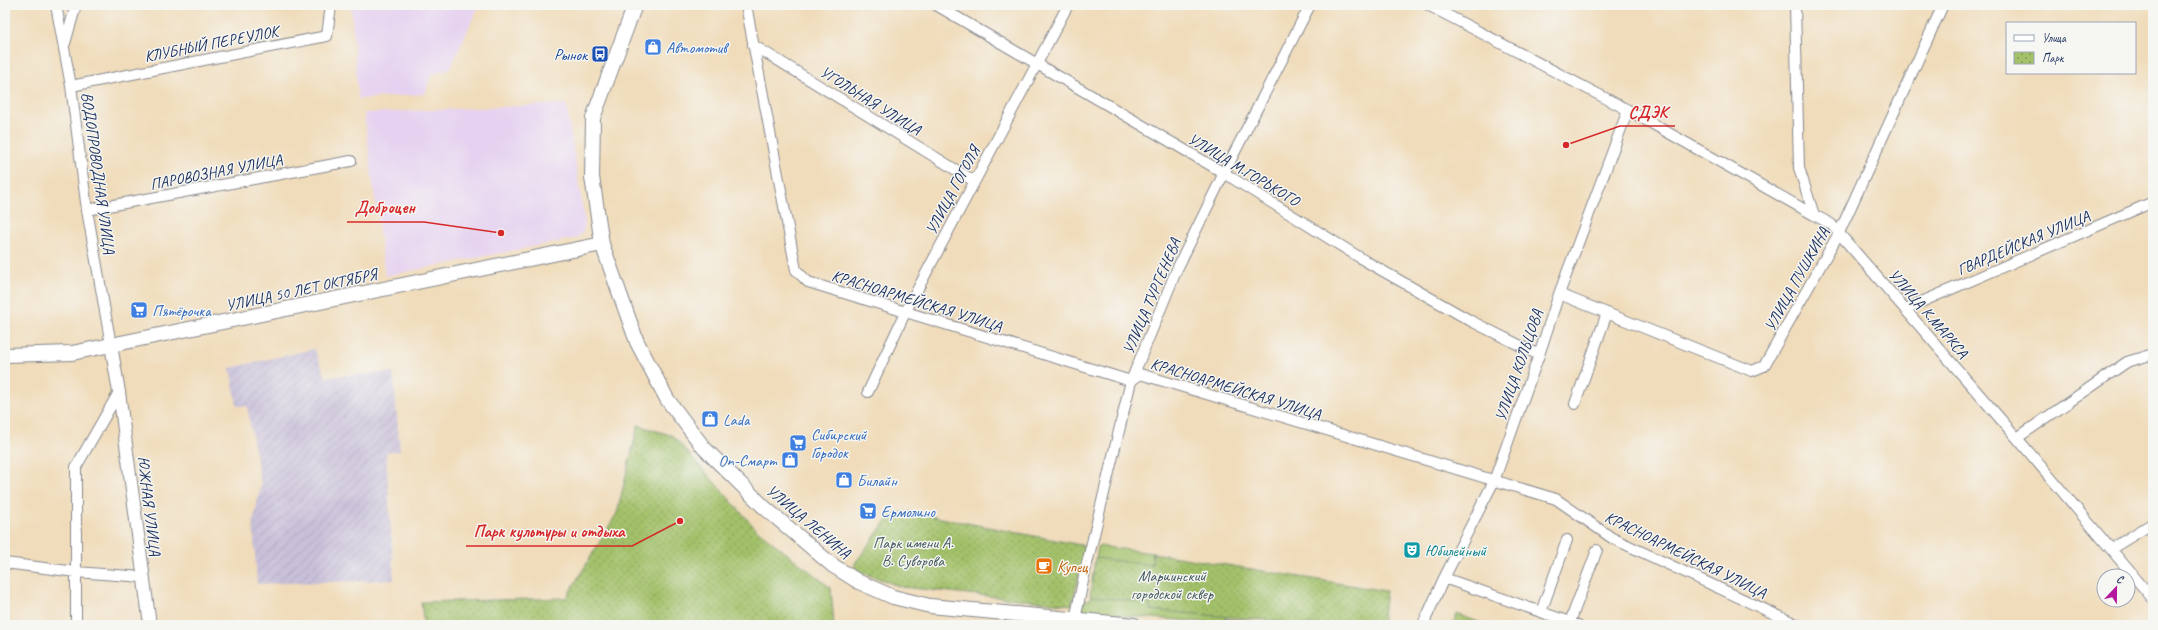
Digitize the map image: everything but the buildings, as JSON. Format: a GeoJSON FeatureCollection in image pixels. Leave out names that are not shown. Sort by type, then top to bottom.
{"type":"FeatureCollection","features":[{"type":"Feature","properties":{"kind":"main road","name":"УЛИЦА ЛЕНИНА"},"geometry":{"type":"LineString","coordinates":[[635,5],[593,118],[592,176],[602,244],[637,342],[667,399],[717,462],[790,531],[832,564],[859,582],[893,597],[930,606],[1074,622],[1134,625]]}},
{"type":"Feature","properties":{"kind":"main road","name":"УЛИЦА 50 ЛЕТ ОКТЯБРЯ"},"geometry":{"type":"LineString","coordinates":[[5,355],[72,353],[602,244]]}},
{"type":"Feature","properties":{"kind":"street","name":"ВОДОПРОВОДНАЯ УЛИЦА"},"geometry":{"type":"LineString","coordinates":[[56,5],[71,86],[87,210],[111,345]]}},
{"type":"Feature","properties":{"kind":"street"},"geometry":{"type":"LineString","coordinates":[[64,45],[76,5]]}},
{"type":"Feature","properties":{"kind":"street","name":"КЛУБНЫЙ ПЕРЕУЛОК"},"geometry":{"type":"LineString","coordinates":[[71,86],[327,36],[331,5]]}},
{"type":"Feature","properties":{"kind":"street","name":"КРАСНОАРМЕЙСКАЯ УЛИЦА"},"geometry":{"type":"LineString","coordinates":[[746,5],[752,45],[796,270],[808,282],[905,313],[1131,381],[1140,374],[1556,499],[1612,538],[1798,625]]}},
{"type":"Feature","properties":{"kind":"street","name":"УЛИЦА М.ГОРЬКОГО"},"geometry":{"type":"LineString","coordinates":[[936,5],[1038,66],[1224,173],[1367,262],[1471,321],[1539,355]]}},
{"type":"Feature","properties":{"kind":"street","name":"УЛИЦА ГОГОЛЯ"},"geometry":{"type":"LineString","coordinates":[[868,392],[905,313],[974,181],[1038,66],[1068,5]]}},
{"type":"Feature","properties":{"kind":"street","name":"УЛИЦА ТУРГЕНЕВА"},"geometry":{"type":"LineString","coordinates":[[1074,622],[1131,381],[1177,269],[1224,173],[1310,5]]}},
{"type":"Feature","properties":{"kind":"street","name":"УЛИЦА К.МАРКСА"},"geometry":{"type":"LineString","coordinates":[[1428,5],[1628,110],[1831,224],[2017,438],[2153,599]]}},
{"type":"Feature","properties":{"kind":"street"},"geometry":{"type":"LineString","coordinates":[[1795,5],[1800,168],[1814,215]]}},
{"type":"Feature","properties":{"kind":"street","name":"УЛИЦА ПУШКИНА"},"geometry":{"type":"LineString","coordinates":[[1558,294],[1752,371],[1764,366],[1839,233],[1943,5]]}},
{"type":"Feature","properties":{"kind":"street","name":"УГОЛЬНАЯ УЛИЦА"},"geometry":{"type":"LineString","coordinates":[[752,45],[974,181]]}},
{"type":"Feature","properties":{"kind":"street","name":"УЛИЦА КОЛЬЦОВА"},"geometry":{"type":"LineString","coordinates":[[1423,625],[1444,578],[1494,481],[1539,355],[1558,294],[1628,110]]}},
{"type":"Feature","properties":{"kind":"street","name":"ПАРОВОЗНАЯ УЛИЦА"},"geometry":{"type":"LineString","coordinates":[[87,210],[351,161]]}},
{"type":"Feature","properties":{"kind":"street","name":"ГВАРДЕЙСКАЯ УЛИЦА"},"geometry":{"type":"LineString","coordinates":[[1905,309],[2153,202]]}},
{"type":"Feature","properties":{"kind":"street"},"geometry":{"type":"LineString","coordinates":[[1575,404],[1607,313]]}},
{"type":"Feature","properties":{"kind":"street","name":"ЮЖНАЯ УЛИЦА"},"geometry":{"type":"LineString","coordinates":[[111,345],[119,392],[150,625]]}},
{"type":"Feature","properties":{"kind":"street"},"geometry":{"type":"LineString","coordinates":[[2017,438],[2127,362],[2153,354]]}},
{"type":"Feature","properties":{"kind":"street"},"geometry":{"type":"LineString","coordinates":[[76,625],[76,468],[119,392]]}},
{"type":"Feature","properties":{"kind":"street"},"geometry":{"type":"LineString","coordinates":[[2111,549],[2153,523]]}},
{"type":"Feature","properties":{"kind":"street"},"geometry":{"type":"LineString","coordinates":[[1541,612],[1567,540]]}},
{"type":"Feature","properties":{"kind":"street"},"geometry":{"type":"LineString","coordinates":[[1444,578],[1574,624],[1597,550]]}},
{"type":"Feature","properties":{"kind":"street"},"geometry":{"type":"LineString","coordinates":[[5,563],[76,572],[143,577]]}},
{"type":"Feature","properties":{"kind":"shaded area"},"geometry":{"type":"Polygon","coordinates":[[[351,5],[479,5],[450,69],[431,75],[425,94],[358,99],[351,5]]]}},
{"type":"Feature","properties":{"kind":"shaded area"},"geometry":{"type":"Polygon","coordinates":[[[566,104],[585,223],[583,232],[577,238],[385,276],[364,113],[566,104]]]}},
{"type":"Feature","properties":{"kind":"shaded area"},"geometry":{"type":"Polygon","coordinates":[[[314,349],[326,377],[393,372],[400,451],[386,452],[394,580],[257,584],[253,523],[261,485],[247,406],[237,406],[230,368],[314,349]]]}},
{"type":"Feature","properties":{"kind":"green space"},"geometry":{"type":"Polygon","coordinates":[[[638,425],[673,436],[757,530],[831,588],[834,625],[424,625],[421,602],[566,598],[617,513],[638,425]]]}},
{"type":"Feature","properties":{"kind":"green space","name":"Парк имени А. В. Суворова"},"geometry":{"type":"Polygon","coordinates":[[[910,512],[1086,546],[1072,605],[902,587],[855,570],[855,563],[892,513],[910,512]]]}},
{"type":"Feature","properties":{"kind":"green space"},"geometry":{"type":"Polygon","coordinates":[[[1098,546],[1153,553],[1152,565],[1148,565],[1143,602],[1150,603],[1150,610],[1226,616],[1226,619],[1249,621],[1249,625],[1079,613],[1082,599],[1090,600],[1098,546]]]}},
{"type":"Feature","properties":{"kind":"green space","name":"Мариинский городской сквер"},"geometry":{"type":"Polygon","coordinates":[[[1153,553],[1386,591],[1382,625],[1286,625],[1286,622],[1150,610],[1150,603],[1090,596],[1095,558],[1152,565],[1153,553]]]}},
{"type":"Feature","properties":{"kind":"green space"},"geometry":{"type":"Polygon","coordinates":[[[1457,614],[1486,625],[1453,625],[1457,614]]]}},
{"type":"Feature","properties":{"kind":"place","name":"Автомотив"},"geometry":{"type":"Point","coordinates":[653,47]}},
{"type":"Feature","properties":{"kind":"place","name":"Рынок"},"geometry":{"type":"Point","coordinates":[600,54]}},
{"type":"Feature","properties":{"kind":"place","name":"СДЭК"},"geometry":{"type":"Point","coordinates":[1566,145]}},
{"type":"Feature","properties":{"kind":"place","name":"Доброцен"},"geometry":{"type":"Point","coordinates":[501,233]}},
{"type":"Feature","properties":{"kind":"place","name":"Пятёрочка"},"geometry":{"type":"Point","coordinates":[139,310]}},
{"type":"Feature","properties":{"kind":"place","name":"Lada"},"geometry":{"type":"Point","coordinates":[710,419]}},
{"type":"Feature","properties":{"kind":"place","name":"Сибирский Городок"},"geometry":{"type":"Point","coordinates":[798,443]}},
{"type":"Feature","properties":{"kind":"place","name":"On-Смарт"},"geometry":{"type":"Point","coordinates":[790,460]}},
{"type":"Feature","properties":{"kind":"place","name":"Билайн"},"geometry":{"type":"Point","coordinates":[844,480]}},
{"type":"Feature","properties":{"kind":"place","name":"Ермолино"},"geometry":{"type":"Point","coordinates":[868,511]}},
{"type":"Feature","properties":{"kind":"place","name":"Парк культуры и отдыха"},"geometry":{"type":"Point","coordinates":[680,521]}},
{"type":"Feature","properties":{"kind":"place","name":"Юбилейный"},"geometry":{"type":"Point","coordinates":[1412,550]}},
{"type":"Feature","properties":{"kind":"place","name":"Купец"},"geometry":{"type":"Point","coordinates":[1044,566]}}]}
